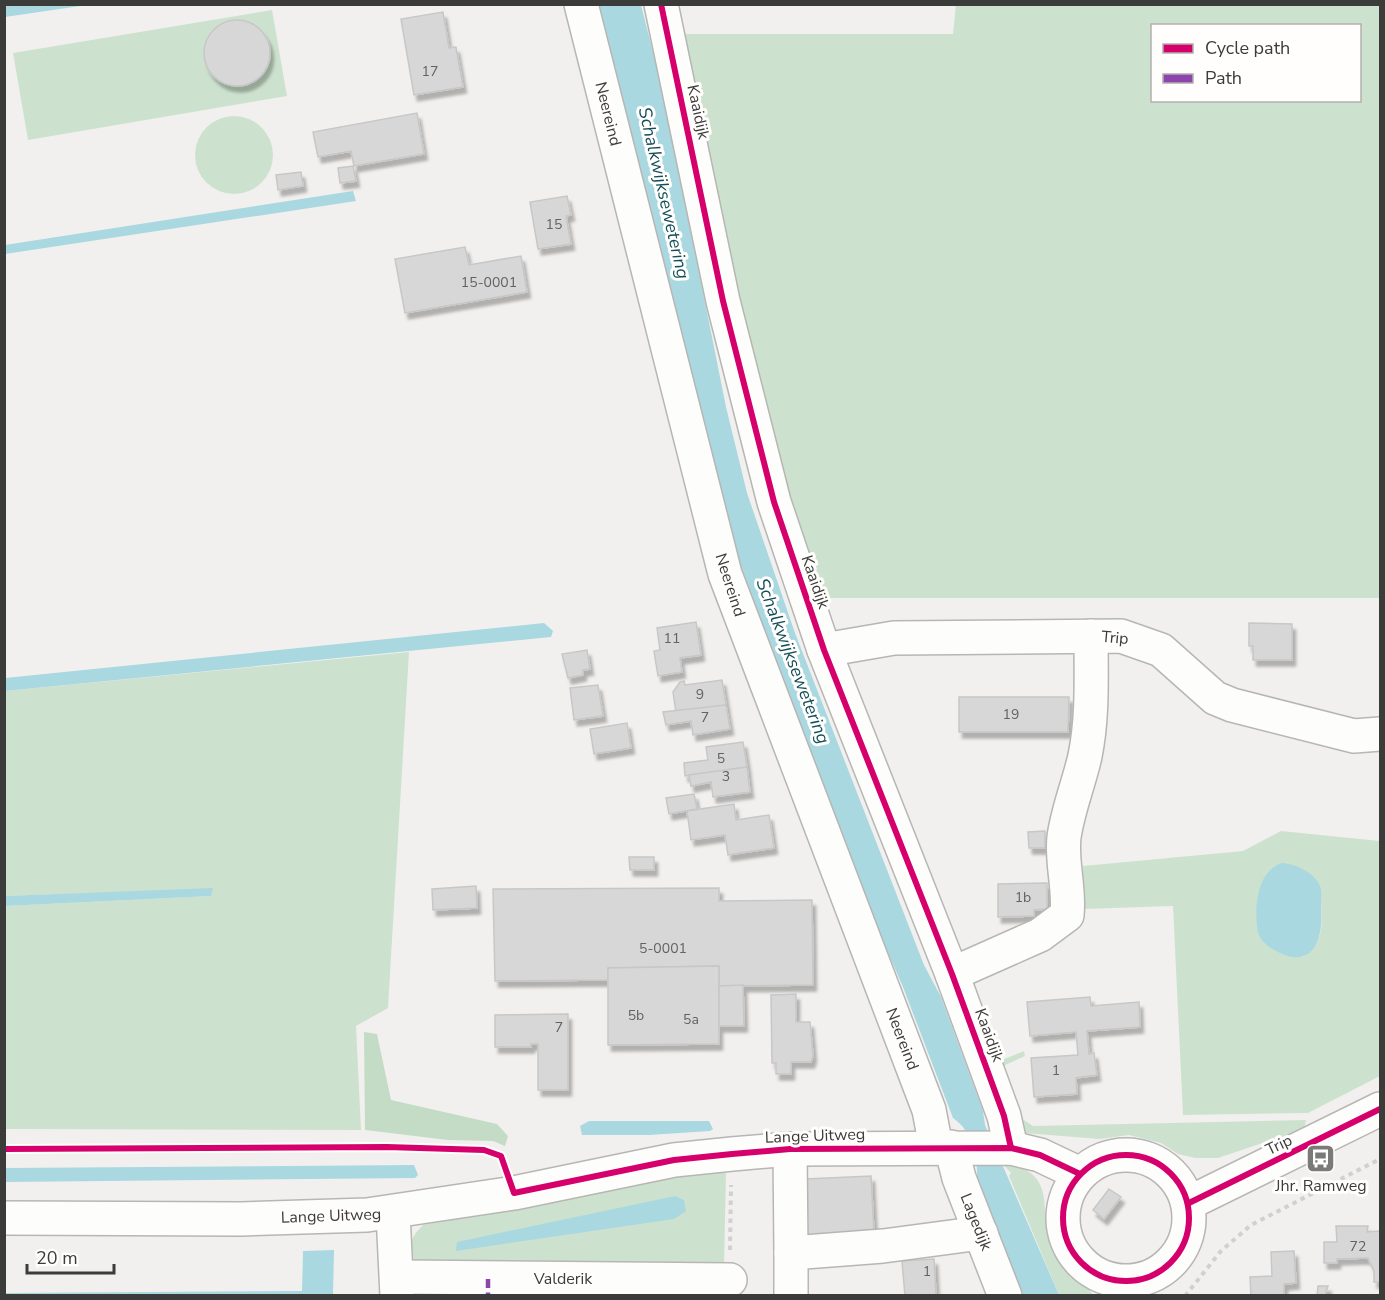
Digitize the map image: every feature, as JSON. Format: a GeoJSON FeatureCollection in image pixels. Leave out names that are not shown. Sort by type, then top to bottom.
{"type":"FeatureCollection","features":[{"type":"Feature","properties":{"kind":"street","name":"Neereind"},"geometry":{"type":"LineString","coordinates":[[580,4],[724,574],[928,1110],[973,1147]]}},
{"type":"Feature","properties":{"kind":"street","name":"Kaaidijk"},"geometry":{"type":"LineString","coordinates":[[661,4],[749,410],[774,502],[824,650],[952,974],[1004,1116],[973,1147]]}},
{"type":"Feature","properties":{"kind":"street"},"geometry":{"type":"LineString","coordinates":[[952,974],[1040,936],[1067,915],[1069,899],[1064,840],[1072,798],[1084,757],[1091,715],[1091,636]]}},
{"type":"Feature","properties":{"kind":"street","name":"Trip"},"geometry":{"type":"LineString","coordinates":[[824,650],[894,639],[1121,636],[1161,650],[1215,698],[1232,705],[1354,736],[1380,734]]}},
{"type":"Feature","properties":{"kind":"street","name":"Trip"},"geometry":{"type":"LineString","coordinates":[[1189,1203],[1380,1109]]}},
{"type":"Feature","properties":{"kind":"street","name":"Lange Uitweg"},"geometry":{"type":"LineString","coordinates":[[4,1218],[241,1219],[393,1213],[514,1193],[674,1160],[790,1149],[973,1147],[1040,1155],[1080,1174]]}},
{"type":"Feature","properties":{"kind":"street","name":"Lagedijk"},"geometry":{"type":"LineString","coordinates":[[973,1147],[959,1178],[1005,1296]]}},
{"type":"Feature","properties":{"kind":"street"},"geometry":{"type":"LineString","coordinates":[[790,1149],[791,1296]]}},
{"type":"Feature","properties":{"kind":"street"},"geometry":{"type":"LineString","coordinates":[[1127,1154],[1149,1158],[1169,1170],[1182,1187],[1189,1203],[1191,1217],[1187,1239],[1172,1263],[1128,1288],[1093,1273],[1077,1259],[1066,1239],[1062,1219],[1066,1197],[1080,1174],[1106,1157],[1127,1154]]}},
{"type":"Feature","properties":{"kind":"street","name":"Valderik"},"geometry":{"type":"LineString","coordinates":[[393,1213],[397,1286],[730,1280]]}},
{"type":"Feature","properties":{"kind":"street"},"geometry":{"type":"LineString","coordinates":[[791,1252],[883,1246],[981,1233]]}},
{"type":"Feature","properties":{"kind":"path"},"geometry":{"type":"LineString","coordinates":[[730,1280],[732,1154]]}},
{"type":"Feature","properties":{"kind":"path"},"geometry":{"type":"LineString","coordinates":[[1185,1296],[1221,1251],[1251,1225],[1380,1159]]}},
{"type":"Feature","properties":{"kind":"green space"},"geometry":{"type":"Polygon","coordinates":[[[956,4],[1380,5],[1380,598],[819,598],[779,475],[677,34],[953,34],[956,4]]]}},
{"type":"Feature","properties":{"kind":"green space"},"geometry":{"type":"Polygon","coordinates":[[[272,10],[287,96],[28,140],[13,53],[272,10]]]}},
{"type":"Feature","properties":{"kind":"green space"},"geometry":{"type":"Polygon","coordinates":[[[226,116],[242,116],[256,122],[267,133],[273,147],[273,163],[267,177],[256,188],[242,194],[226,194],[212,188],[201,177],[195,163],[195,147],[201,133],[212,122],[226,116]]]}},
{"type":"Feature","properties":{"kind":"green space"},"geometry":{"type":"Polygon","coordinates":[[[409,652],[388,1008],[356,1026],[361,1130],[5,1129],[4,906],[210,896],[212,889],[5,896],[5,691],[409,652]]]}},
{"type":"Feature","properties":{"kind":"green space"},"geometry":{"type":"Polygon","coordinates":[[[1281,831],[1380,841],[1380,1076],[1308,1113],[1183,1115],[1173,906],[1083,909],[1083,866],[1243,851],[1281,831]],[[1261,885],[1257,929],[1303,957],[1311,950],[1320,934],[1322,916],[1319,886],[1261,885]]]}},
{"type":"Feature","properties":{"kind":"green space"},"geometry":{"type":"Polygon","coordinates":[[[364,1032],[377,1034],[391,1100],[497,1124],[508,1136],[505,1146],[493,1141],[448,1140],[365,1130],[364,1032]]]}},
{"type":"Feature","properties":{"kind":"green space"},"geometry":{"type":"Polygon","coordinates":[[[1024,1051],[1025,1056],[1003,1066],[1018,1116],[1033,1126],[1306,1120],[1304,1129],[1218,1158],[1195,1158],[1178,1154],[1161,1143],[1129,1135],[1100,1139],[1024,1133],[997,1062],[1024,1051]]]}},
{"type":"Feature","properties":{"kind":"green space"},"geometry":{"type":"Polygon","coordinates":[[[1001,1162],[1020,1167],[1033,1175],[1040,1184],[1044,1195],[1048,1235],[1053,1250],[1062,1263],[1084,1283],[1093,1295],[1059,1295],[1009,1176],[1011,1173],[1001,1162]]]}},
{"type":"Feature","properties":{"kind":"green space"},"geometry":{"type":"Polygon","coordinates":[[[726,1172],[724,1267],[416,1264],[411,1252],[413,1238],[423,1225],[678,1177],[726,1172]]]}},
{"type":"Feature","properties":{"kind":"water"},"geometry":{"type":"Polygon","coordinates":[[[6,4],[87,4],[87,5],[5,17],[6,4]]]}},
{"type":"Feature","properties":{"kind":"water","name":"Schalkwijksewetering"},"geometry":{"type":"Polygon","coordinates":[[[599,5],[641,5],[662,87],[726,407],[747,493],[795,633],[924,965],[941,997],[983,1111],[985,1125],[1059,1295],[1021,1295],[977,1180],[975,1154],[970,1137],[953,1118],[903,987],[866,903],[730,536],[599,5]]]}},
{"type":"Feature","properties":{"kind":"water"},"geometry":{"type":"Polygon","coordinates":[[[353,191],[356,201],[5,254],[5,245],[353,191]]]}},
{"type":"Feature","properties":{"kind":"water"},"geometry":{"type":"Polygon","coordinates":[[[544,623],[553,631],[551,637],[5,691],[5,678],[544,623]]]}},
{"type":"Feature","properties":{"kind":"water"},"geometry":{"type":"Polygon","coordinates":[[[1282,863],[1299,867],[1309,873],[1321,888],[1322,917],[1318,939],[1308,954],[1300,957],[1289,956],[1272,949],[1263,942],[1258,931],[1256,918],[1259,890],[1267,873],[1282,863]]]}},
{"type":"Feature","properties":{"kind":"water"},"geometry":{"type":"Polygon","coordinates":[[[213,888],[211,896],[5,906],[5,896],[213,888]]]}},
{"type":"Feature","properties":{"kind":"water"},"geometry":{"type":"Polygon","coordinates":[[[589,1121],[709,1121],[713,1129],[649,1135],[582,1135],[580,1126],[589,1121]]]}},
{"type":"Feature","properties":{"kind":"water"},"geometry":{"type":"Polygon","coordinates":[[[414,1165],[418,1175],[415,1178],[4,1182],[5,1168],[414,1165]]]}},
{"type":"Feature","properties":{"kind":"water"},"geometry":{"type":"Polygon","coordinates":[[[675,1196],[684,1200],[686,1211],[674,1219],[456,1251],[457,1242],[675,1196]]]}},
{"type":"Feature","properties":{"kind":"water"},"geometry":{"type":"Polygon","coordinates":[[[334,1250],[333,1295],[5,1295],[5,1293],[302,1291],[303,1251],[334,1250]]]}},
{"type":"Feature","properties":{"kind":"building"},"geometry":{"type":"Polygon","coordinates":[[[443,12],[449,48],[456,47],[463,87],[414,95],[401,19],[443,12]]]}},
{"type":"Feature","properties":{"kind":"building"},"geometry":{"type":"Polygon","coordinates":[[[243,20],[261,29],[268,40],[270,53],[268,66],[261,77],[250,84],[231,86],[213,77],[206,66],[204,47],[213,29],[224,22],[243,20]]]}},
{"type":"Feature","properties":{"kind":"building"},"geometry":{"type":"Polygon","coordinates":[[[417,113],[424,154],[354,166],[351,151],[318,157],[313,132],[417,113]]]}},
{"type":"Feature","properties":{"kind":"building"},"geometry":{"type":"Polygon","coordinates":[[[353,166],[356,181],[340,183],[338,168],[353,166]]]}},
{"type":"Feature","properties":{"kind":"building"},"geometry":{"type":"Polygon","coordinates":[[[301,172],[303,186],[278,190],[276,175],[301,172]]]}},
{"type":"Feature","properties":{"kind":"building"},"geometry":{"type":"Polygon","coordinates":[[[567,196],[571,215],[566,216],[571,244],[538,249],[530,202],[567,196]]]}},
{"type":"Feature","properties":{"kind":"building"},"geometry":{"type":"Polygon","coordinates":[[[465,247],[469,265],[521,256],[527,292],[405,313],[395,259],[465,247]]]}},
{"type":"Feature","properties":{"kind":"building"},"geometry":{"type":"Polygon","coordinates":[[[696,622],[701,655],[680,658],[682,672],[658,676],[654,651],[660,650],[657,628],[696,622]]]}},
{"type":"Feature","properties":{"kind":"building"},"geometry":{"type":"Polygon","coordinates":[[[1249,623],[1292,624],[1292,660],[1253,660],[1253,646],[1249,646],[1249,623]]]}},
{"type":"Feature","properties":{"kind":"building"},"geometry":{"type":"Polygon","coordinates":[[[587,650],[590,669],[583,670],[583,675],[568,678],[562,654],[587,650]]]}},
{"type":"Feature","properties":{"kind":"building"},"geometry":{"type":"Polygon","coordinates":[[[722,680],[726,705],[676,712],[673,692],[680,682],[684,681],[685,685],[722,680]]]}},
{"type":"Feature","properties":{"kind":"building"},"geometry":{"type":"Polygon","coordinates":[[[598,685],[603,716],[574,720],[570,688],[598,685]]]}},
{"type":"Feature","properties":{"kind":"building"},"geometry":{"type":"Polygon","coordinates":[[[959,697],[1069,697],[1068,732],[959,732],[959,697]]]}},
{"type":"Feature","properties":{"kind":"building"},"geometry":{"type":"Polygon","coordinates":[[[726,705],[730,729],[693,735],[691,721],[666,725],[663,712],[726,705]]]}},
{"type":"Feature","properties":{"kind":"building"},"geometry":{"type":"Polygon","coordinates":[[[627,723],[631,748],[594,754],[590,729],[627,723]]]}},
{"type":"Feature","properties":{"kind":"building"},"geometry":{"type":"Polygon","coordinates":[[[743,742],[747,767],[685,776],[684,763],[708,760],[706,747],[743,742]]]}},
{"type":"Feature","properties":{"kind":"building"},"geometry":{"type":"Polygon","coordinates":[[[747,767],[750,792],[713,797],[711,782],[691,786],[689,775],[747,767]]]}},
{"type":"Feature","properties":{"kind":"building"},"geometry":{"type":"Polygon","coordinates":[[[694,794],[697,809],[669,814],[666,798],[694,794]]]}},
{"type":"Feature","properties":{"kind":"building"},"geometry":{"type":"Polygon","coordinates":[[[734,804],[736,820],[769,815],[774,848],[728,855],[725,835],[691,840],[687,811],[734,804]]]}},
{"type":"Feature","properties":{"kind":"building"},"geometry":{"type":"Polygon","coordinates":[[[1045,831],[1045,848],[1029,848],[1028,832],[1045,831]]]}},
{"type":"Feature","properties":{"kind":"building"},"geometry":{"type":"Polygon","coordinates":[[[629,857],[654,857],[654,870],[630,870],[629,857]]]}},
{"type":"Feature","properties":{"kind":"building"},"geometry":{"type":"Polygon","coordinates":[[[1047,883],[1047,909],[1034,910],[1034,916],[998,917],[998,884],[1047,883]]]}},
{"type":"Feature","properties":{"kind":"building"},"geometry":{"type":"Polygon","coordinates":[[[476,886],[477,908],[433,910],[432,889],[476,886]]]}},
{"type":"Feature","properties":{"kind":"building"},"geometry":{"type":"Polygon","coordinates":[[[719,888],[719,901],[812,900],[813,985],[719,986],[719,966],[608,968],[608,980],[495,981],[493,889],[719,888]]]}},
{"type":"Feature","properties":{"kind":"building"},"geometry":{"type":"Polygon","coordinates":[[[719,966],[719,1044],[608,1045],[608,968],[719,966]]]}},
{"type":"Feature","properties":{"kind":"building"},"geometry":{"type":"Polygon","coordinates":[[[743,985],[744,1026],[719,1026],[719,986],[743,985]]]}},
{"type":"Feature","properties":{"kind":"building"},"geometry":{"type":"Polygon","coordinates":[[[796,994],[796,1022],[810,1022],[813,1056],[811,1062],[791,1062],[791,1074],[776,1074],[776,1063],[772,1063],[771,995],[796,994]]]}},
{"type":"Feature","properties":{"kind":"building"},"geometry":{"type":"Polygon","coordinates":[[[1090,997],[1091,1006],[1139,1002],[1140,1027],[1087,1031],[1089,1054],[1094,1053],[1097,1075],[1076,1078],[1077,1094],[1034,1097],[1031,1058],[1078,1055],[1076,1032],[1030,1036],[1027,1002],[1090,997]]]}},
{"type":"Feature","properties":{"kind":"building"},"geometry":{"type":"Polygon","coordinates":[[[568,1014],[568,1090],[538,1090],[538,1044],[531,1044],[531,1047],[495,1047],[495,1015],[568,1014]]]}},
{"type":"Feature","properties":{"kind":"building"},"geometry":{"type":"Polygon","coordinates":[[[871,1176],[874,1234],[807,1236],[805,1179],[871,1176]]]}},
{"type":"Feature","properties":{"kind":"building"},"geometry":{"type":"Polygon","coordinates":[[[1109,1189],[1121,1197],[1104,1219],[1093,1210],[1109,1189]]]}},
{"type":"Feature","properties":{"kind":"building"},"geometry":{"type":"Polygon","coordinates":[[[1336,1226],[1368,1226],[1367,1232],[1380,1231],[1380,1282],[1374,1282],[1374,1271],[1368,1258],[1337,1259],[1337,1263],[1324,1263],[1324,1242],[1337,1242],[1336,1226]]]}},
{"type":"Feature","properties":{"kind":"building"},"geometry":{"type":"Polygon","coordinates":[[[1294,1251],[1296,1283],[1284,1284],[1284,1296],[1251,1296],[1250,1277],[1272,1276],[1271,1252],[1294,1251]]]}},
{"type":"Feature","properties":{"kind":"building"},"geometry":{"type":"Polygon","coordinates":[[[934,1259],[936,1296],[905,1296],[902,1261],[934,1259]]]}},
{"type":"Feature","properties":{"kind":"building"},"geometry":{"type":"Polygon","coordinates":[[[1318,1286],[1328,1286],[1325,1296],[1317,1296],[1318,1286]]]}},
{"type":"Feature","properties":{"kind":"marked path"},"geometry":{"type":"LineString","coordinates":[[488,1279],[488,1296]]}},
{"type":"Feature","properties":{"kind":"cycle path"},"geometry":{"type":"LineString","coordinates":[[661,4],[723,301],[774,502],[824,650],[952,974],[1004,1116],[1011,1148]]}},
{"type":"Feature","properties":{"kind":"cycle path"},"geometry":{"type":"LineString","coordinates":[[1189,1203],[1380,1109]]}},
{"type":"Feature","properties":{"kind":"cycle path"},"geometry":{"type":"LineString","coordinates":[[4,1149],[387,1147],[484,1150],[501,1156],[514,1193],[674,1160],[790,1149],[1011,1148],[1040,1155],[1080,1174]]}},
{"type":"Feature","properties":{"kind":"cycle path"},"geometry":{"type":"LineString","coordinates":[[1126,1155],[1150,1159],[1171,1173],[1185,1194],[1189,1218],[1185,1242],[1171,1263],[1150,1277],[1126,1281],[1102,1277],[1081,1263],[1067,1242],[1063,1218],[1067,1194],[1081,1173],[1102,1159],[1126,1155]]}},
{"type":"Feature","properties":{"kind":"place","name":"Jhr. Ramweg"},"geometry":{"type":"Point","coordinates":[1321,1158]}}]}
